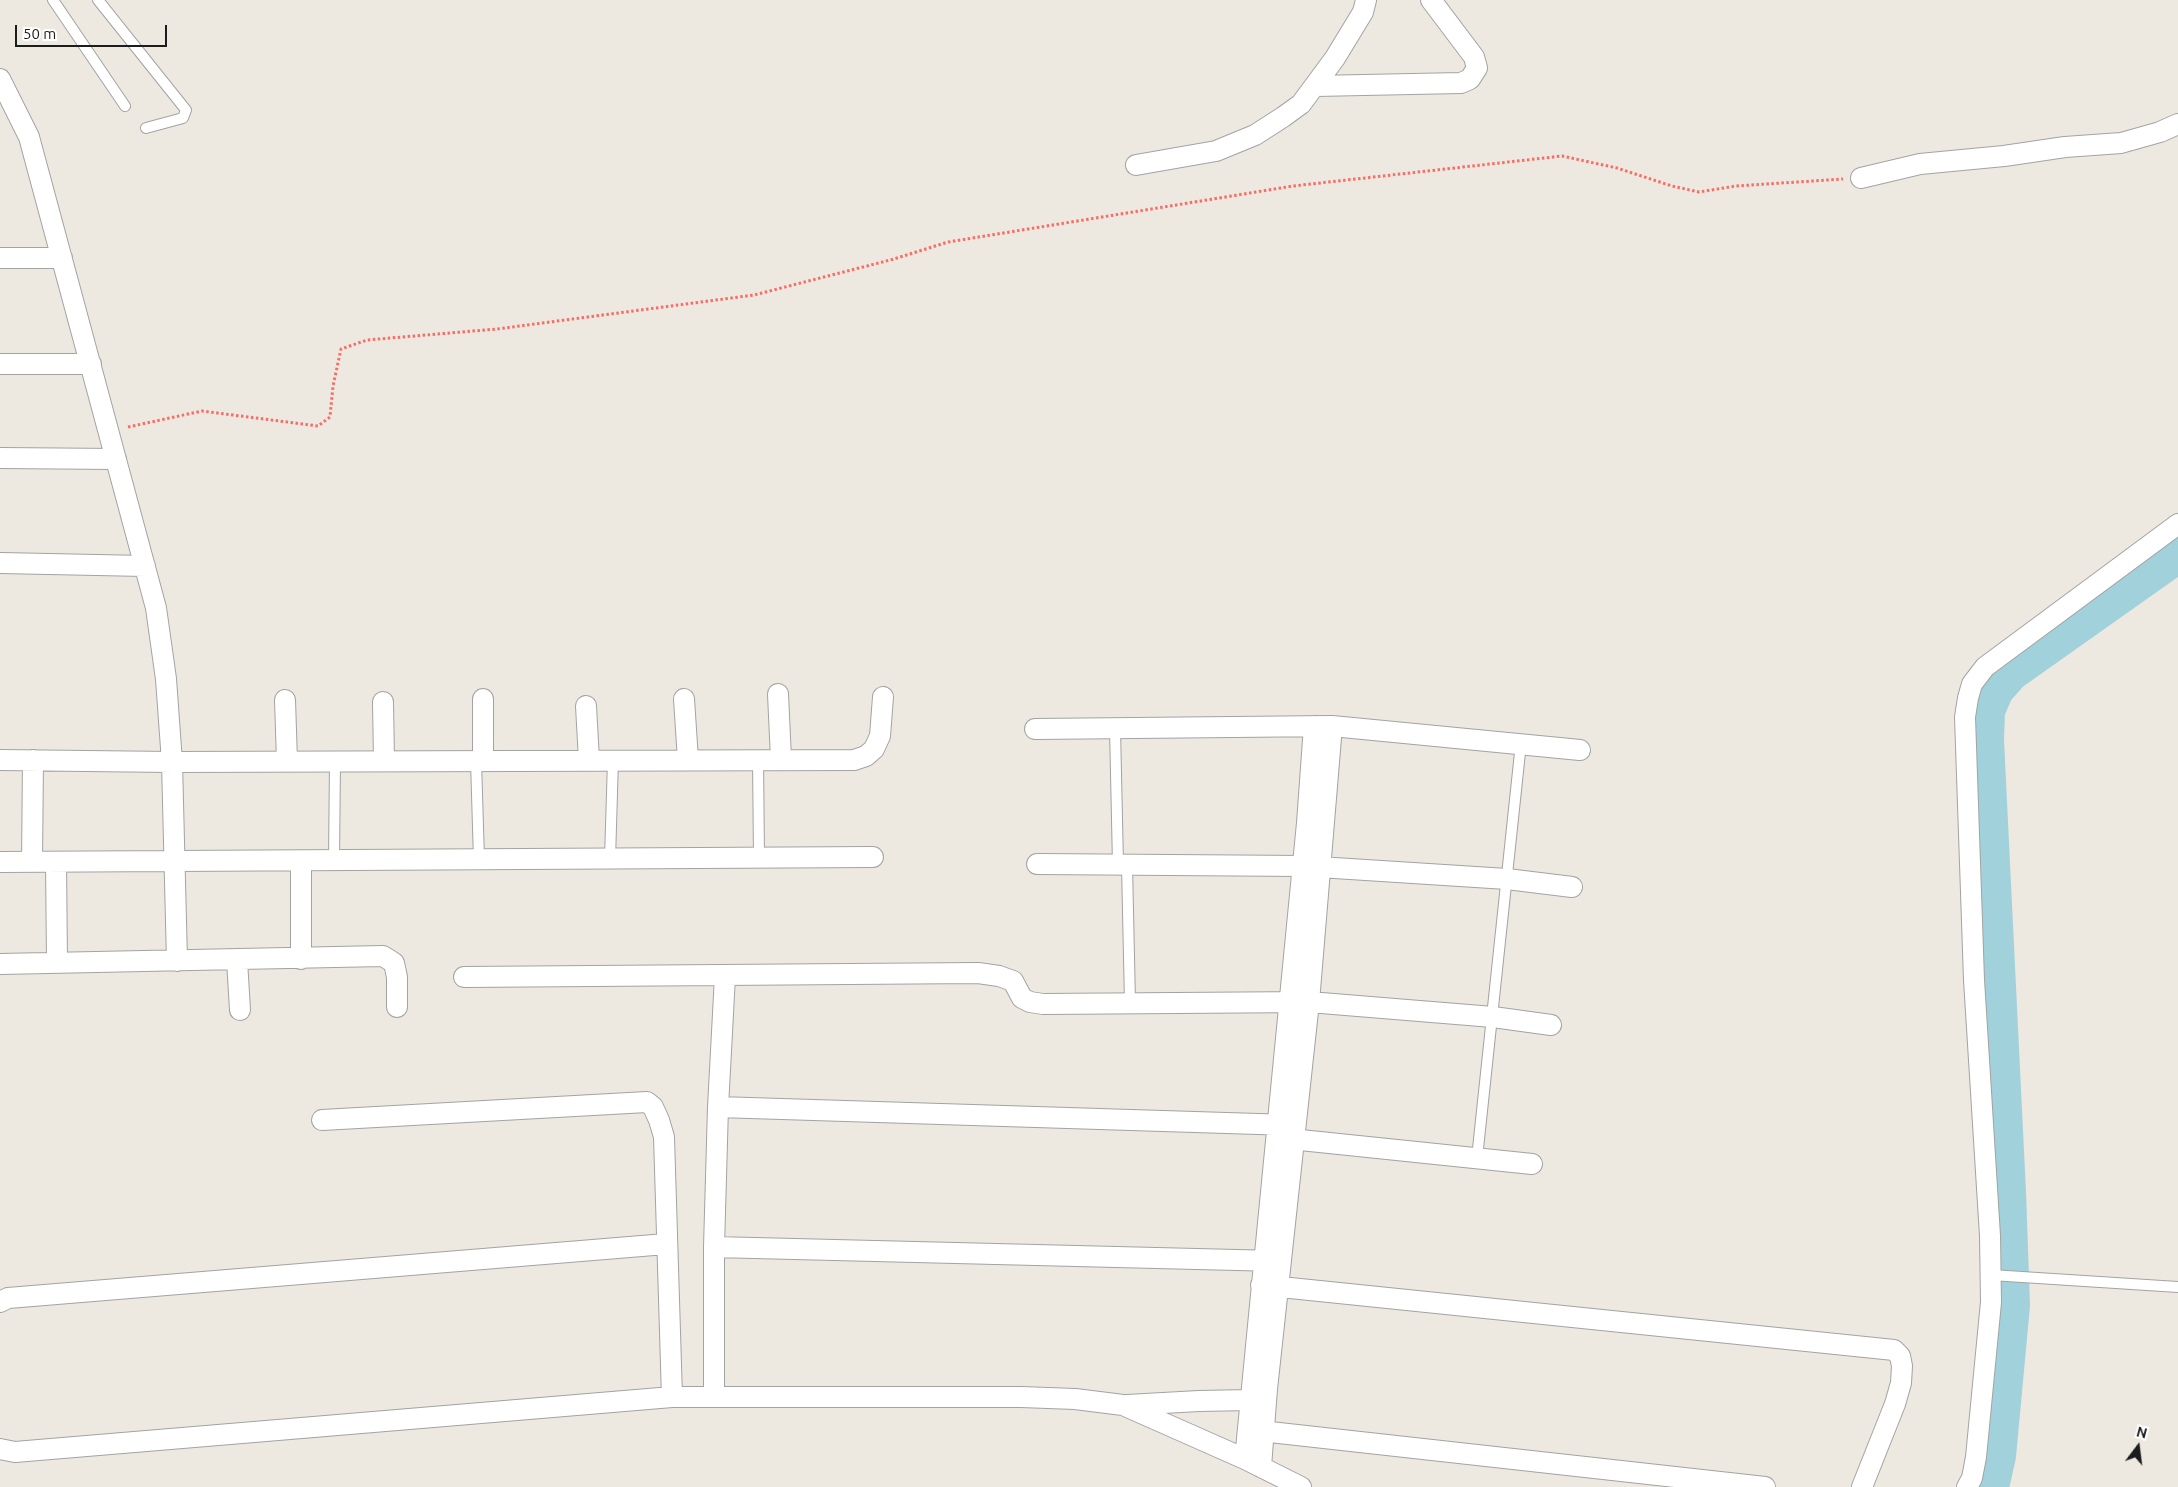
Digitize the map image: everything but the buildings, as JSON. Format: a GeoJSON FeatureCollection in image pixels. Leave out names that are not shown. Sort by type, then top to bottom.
{"type":"FeatureCollection","features":[{"type":"Feature","properties":{"kind":"street"},"geometry":{"type":"LineString","coordinates":[[1136,166],[1216,151],[1255,135],[1302,104],[1335,58],[1362,12],[1366,0]]}},
{"type":"Feature","properties":{"kind":"street"},"geometry":{"type":"LineString","coordinates":[[1315,86],[1461,83],[1470,79],[1477,68],[1474,57],[1431,0]]}},
{"type":"Feature","properties":{"kind":"street"},"geometry":{"type":"LineString","coordinates":[[0,79],[29,137],[156,608],[166,679],[172,762],[177,962]]}},
{"type":"Feature","properties":{"kind":"street"},"geometry":{"type":"LineString","coordinates":[[1861,178],[1920,164],[2004,156],[2065,147],[2121,143],[2160,132],[2178,124]]}},
{"type":"Feature","properties":{"kind":"street"},"geometry":{"type":"LineString","coordinates":[[0,258],[62,258]]}},
{"type":"Feature","properties":{"kind":"street"},"geometry":{"type":"LineString","coordinates":[[0,364],[91,364]]}},
{"type":"Feature","properties":{"kind":"street"},"geometry":{"type":"LineString","coordinates":[[0,458],[116,458]]}},
{"type":"Feature","properties":{"kind":"street"},"geometry":{"type":"LineString","coordinates":[[1967,1487],[1972,1478],[1976,1457],[1991,1302],[1990,1236],[1974,980],[1966,716],[1968,698],[1972,684],[1985,667],[2178,524]]}},
{"type":"Feature","properties":{"kind":"street"},"geometry":{"type":"LineString","coordinates":[[0,564],[144,566]]}},
{"type":"Feature","properties":{"kind":"street"},"geometry":{"type":"LineString","coordinates":[[778,694],[781,759]]}},
{"type":"Feature","properties":{"kind":"street"},"geometry":{"type":"LineString","coordinates":[[0,760],[172,762],[854,760],[866,756],[874,749],[880,736],[883,697]]}},
{"type":"Feature","properties":{"kind":"street"},"geometry":{"type":"LineString","coordinates":[[479,761],[483,699]]}},
{"type":"Feature","properties":{"kind":"street"},"geometry":{"type":"LineString","coordinates":[[684,699],[688,760]]}},
{"type":"Feature","properties":{"kind":"street"},"geometry":{"type":"LineString","coordinates":[[285,700],[287,761]]}},
{"type":"Feature","properties":{"kind":"street"},"geometry":{"type":"LineString","coordinates":[[383,702],[384,761]]}},
{"type":"Feature","properties":{"kind":"street"},"geometry":{"type":"LineString","coordinates":[[586,706],[589,760]]}},
{"type":"Feature","properties":{"kind":"street"},"geometry":{"type":"LineString","coordinates":[[1253,1463],[1300,1002],[1323,726]]}},
{"type":"Feature","properties":{"kind":"street"},"geometry":{"type":"LineString","coordinates":[[1035,728],[1323,726],[1580,750]]}},
{"type":"Feature","properties":{"kind":"street"},"geometry":{"type":"LineString","coordinates":[[32,862],[33,760]]}},
{"type":"Feature","properties":{"kind":"street"},"geometry":{"type":"LineString","coordinates":[[0,862],[873,857]]}},
{"type":"Feature","properties":{"kind":"street"},"geometry":{"type":"LineString","coordinates":[[301,861],[302,959]]}},
{"type":"Feature","properties":{"kind":"street"},"geometry":{"type":"LineString","coordinates":[[56,862],[57,962]]}},
{"type":"Feature","properties":{"kind":"street"},"geometry":{"type":"LineString","coordinates":[[1036,864],[1311,866],[1507,879],[1572,887]]}},
{"type":"Feature","properties":{"kind":"street"},"geometry":{"type":"LineString","coordinates":[[0,964],[177,962],[383,956],[394,964],[397,977],[397,1007]]}},
{"type":"Feature","properties":{"kind":"street"},"geometry":{"type":"LineString","coordinates":[[237,960],[240,1010]]}},
{"type":"Feature","properties":{"kind":"street"},"geometry":{"type":"LineString","coordinates":[[464,977],[978,973],[999,976],[1013,981],[1022,998],[1030,1002],[1300,1002],[1493,1017],[1551,1025]]}},
{"type":"Feature","properties":{"kind":"street"},"geometry":{"type":"LineString","coordinates":[[714,1397],[714,1247],[718,1107],[725,976]]}},
{"type":"Feature","properties":{"kind":"street"},"geometry":{"type":"LineString","coordinates":[[322,1120],[647,1102],[660,1120],[664,1137],[672,1398]]}},
{"type":"Feature","properties":{"kind":"street"},"geometry":{"type":"LineString","coordinates":[[718,1107],[1286,1131],[1532,1164]]}},
{"type":"Feature","properties":{"kind":"street"},"geometry":{"type":"LineString","coordinates":[[0,1302],[8,1298],[666,1244]]}},
{"type":"Feature","properties":{"kind":"street"},"geometry":{"type":"LineString","coordinates":[[714,1247],[1273,1260]]}},
{"type":"Feature","properties":{"kind":"street"},"geometry":{"type":"LineString","coordinates":[[1256,1430],[1250,1400],[1270,1286]]}},
{"type":"Feature","properties":{"kind":"street"},"geometry":{"type":"LineString","coordinates":[[1270,1286],[1885,1347],[1894,1350],[1900,1356],[1902,1366],[1901,1383],[1895,1404],[1862,1487]]}},
{"type":"Feature","properties":{"kind":"street"},"geometry":{"type":"LineString","coordinates":[[0,1449],[25,1451],[672,1398],[1021,1397],[1123,1405],[1250,1400]]}},
{"type":"Feature","properties":{"kind":"street"},"geometry":{"type":"LineString","coordinates":[[1123,1405],[1253,1463],[1301,1487]]}},
{"type":"Feature","properties":{"kind":"street"},"geometry":{"type":"LineString","coordinates":[[1256,1430],[1765,1487]]}},
{"type":"Feature","properties":{"kind":"lane"},"geometry":{"type":"LineString","coordinates":[[53,0],[125,106]]}},
{"type":"Feature","properties":{"kind":"lane"},"geometry":{"type":"LineString","coordinates":[[98,0],[186,110],[183,118],[146,128]]}},
{"type":"Feature","properties":{"kind":"lane"},"geometry":{"type":"LineString","coordinates":[[1115,728],[1130,1003]]}},
{"type":"Feature","properties":{"kind":"lane"},"geometry":{"type":"LineString","coordinates":[[1477,1158],[1520,743]]}},
{"type":"Feature","properties":{"kind":"lane"},"geometry":{"type":"LineString","coordinates":[[758,759],[759,858]]}},
{"type":"Feature","properties":{"kind":"lane"},"geometry":{"type":"LineString","coordinates":[[610,859],[613,760]]}},
{"type":"Feature","properties":{"kind":"lane"},"geometry":{"type":"LineString","coordinates":[[334,861],[335,761]]}},
{"type":"Feature","properties":{"kind":"lane"},"geometry":{"type":"LineString","coordinates":[[479,761],[479,860]]}},
{"type":"Feature","properties":{"kind":"lane"},"geometry":{"type":"LineString","coordinates":[[1991,1275],[2178,1287]]}},
{"type":"Feature","properties":{"kind":"path"},"geometry":{"type":"LineString","coordinates":[[109,432],[202,411],[318,426],[330,417],[333,386],[341,349],[367,340],[497,329],[754,295],[894,259],[948,242],[1293,186],[1562,156],[1617,168],[1672,186],[1699,192],[1736,186],[1861,178]]}},
{"type":"Feature","properties":{"kind":"waterway"},"geometry":{"type":"LineString","coordinates":[[1991,1487],[1998,1456],[2012,1305],[1986,740],[1987,711],[1996,690],[2011,673],[2178,555]]}}]}
